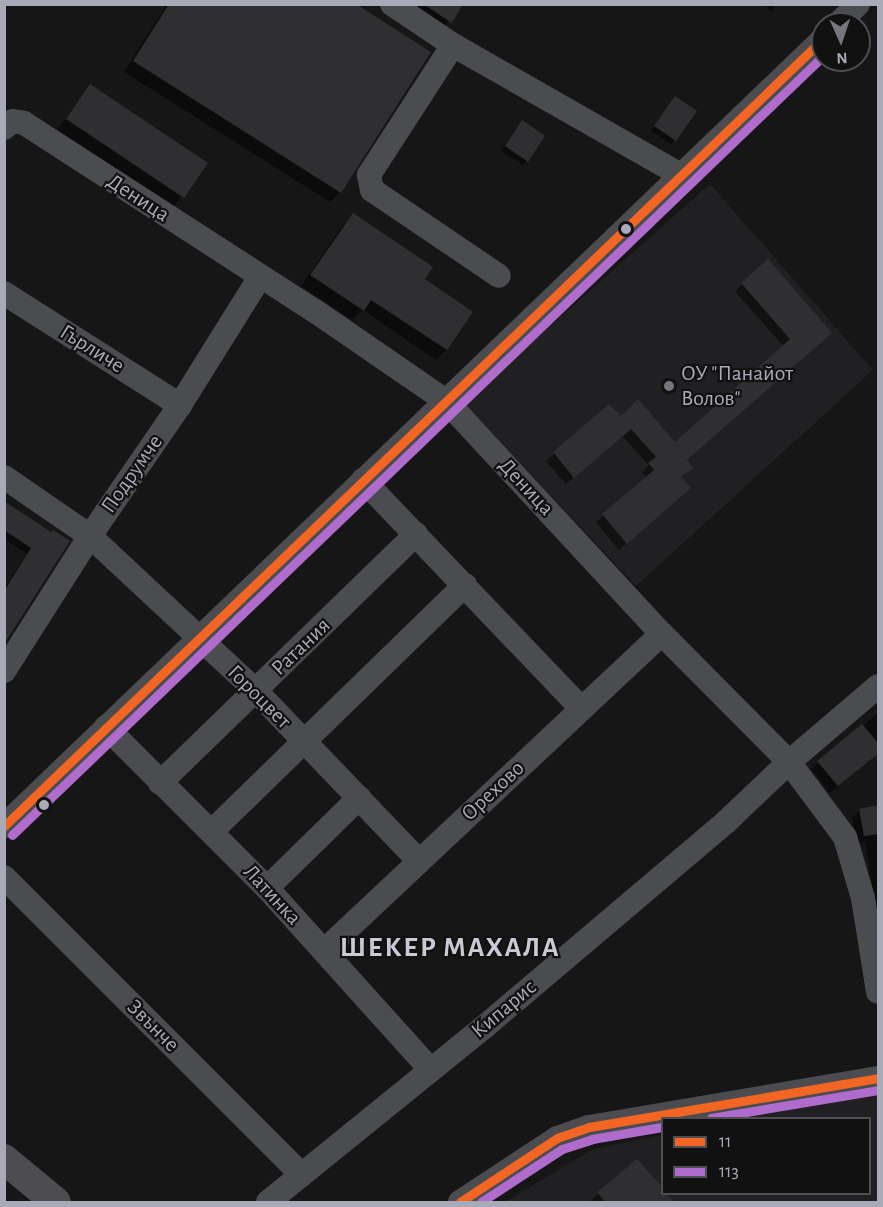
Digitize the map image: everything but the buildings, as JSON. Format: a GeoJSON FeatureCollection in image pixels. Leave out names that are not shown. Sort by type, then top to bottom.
{"type":"FeatureCollection","features":[{"type":"Feature","properties":{"kind":"main road"},"geometry":{"type":"LineString","coordinates":[[4,1159],[56,1203]]}},
{"type":"Feature","properties":{"kind":"street"},"geometry":{"type":"LineString","coordinates":[[392,4],[453,45],[681,176]]}},
{"type":"Feature","properties":{"kind":"street"},"geometry":{"type":"LineString","coordinates":[[453,45],[369,175],[372,190],[499,276]]}},
{"type":"Feature","properties":{"kind":"street"},"geometry":{"type":"LineString","coordinates":[[4,826],[811,51]]}},
{"type":"Feature","properties":{"kind":"street","name":"Деница"},"geometry":{"type":"LineString","coordinates":[[9,124],[24,123],[315,311],[446,401],[662,634],[789,762],[845,837],[863,898],[879,992]]}},
{"type":"Feature","properties":{"kind":"street","name":"Подрумче"},"geometry":{"type":"LineString","coordinates":[[4,671],[90,536],[180,405],[260,277]]}},
{"type":"Feature","properties":{"kind":"street","name":"Гърличе"},"geometry":{"type":"LineString","coordinates":[[4,293],[180,405]]}},
{"type":"Feature","properties":{"kind":"street","name":"Гороцвет"},"geometry":{"type":"LineString","coordinates":[[4,477],[90,536],[256,691],[419,861]]}},
{"type":"Feature","properties":{"kind":"street"},"geometry":{"type":"LineString","coordinates":[[363,480],[581,708]]}},
{"type":"Feature","properties":{"kind":"street","name":"Ратания"},"geometry":{"type":"LineString","coordinates":[[160,783],[416,534]]}},
{"type":"Feature","properties":{"kind":"street"},"geometry":{"type":"LineString","coordinates":[[212,831],[465,585]]}},
{"type":"Feature","properties":{"kind":"street","name":"Орехово"},"geometry":{"type":"LineString","coordinates":[[325,950],[662,634]]}},
{"type":"Feature","properties":{"kind":"street","name":"Кипарис"},"geometry":{"type":"LineString","coordinates":[[268,1203],[431,1070],[727,821],[789,762],[879,686]]}},
{"type":"Feature","properties":{"kind":"street","name":"Латинка"},"geometry":{"type":"LineString","coordinates":[[106,727],[267,888],[431,1070]]}},
{"type":"Feature","properties":{"kind":"street"},"geometry":{"type":"LineString","coordinates":[[267,888],[358,798]]}},
{"type":"Feature","properties":{"kind":"street","name":"Звънче"},"geometry":{"type":"LineString","coordinates":[[4,876],[302,1175]]}},
{"type":"Feature","properties":{"kind":"street"},"geometry":{"type":"LineString","coordinates":[[460,1203],[557,1138],[589,1127],[879,1078]]}},
{"type":"Feature","properties":{"kind":"shaded area","name":"ОУ \"Панайот Волов\""},"geometry":{"type":"Polygon","coordinates":[[[710,184],[873,370],[636,586],[464,403],[710,184]]]}},
{"type":"Feature","properties":{"kind":"shaded area"},"geometry":{"type":"Polygon","coordinates":[[[878,1093],[878,1202],[505,1202],[593,1149],[661,1135],[661,1195],[871,1195],[871,1117],[751,1117],[878,1093]]]}},
{"type":"Feature","properties":{"kind":"transit line","name":"11"},"geometry":{"type":"LineString","coordinates":[[4,826],[811,51]]}},
{"type":"Feature","properties":{"kind":"transit line","name":"113"},"geometry":{"type":"LineString","coordinates":[[12,835],[811,68]]}},
{"type":"Feature","properties":{"kind":"transit line","name":"11"},"geometry":{"type":"LineString","coordinates":[[460,1202],[557,1138],[589,1127],[878,1078]]}},
{"type":"Feature","properties":{"kind":"transit line","name":"113"},"geometry":{"type":"LineString","coordinates":[[717,1117],[878,1090]]}},
{"type":"Feature","properties":{"kind":"transit line","name":"113"},"geometry":{"type":"LineString","coordinates":[[481,1202],[562,1149],[592,1139],[661,1127]]}},
{"type":"Feature","properties":{"kind":"place","name":"ОУ \"Панайот Волов\""},"geometry":{"type":"Point","coordinates":[669,386]}},
{"type":"Feature","properties":{"kind":"district","name":"ШЕКЕР МАХАЛА"},"geometry":{"type":"Point","coordinates":[450,948]}}]}
